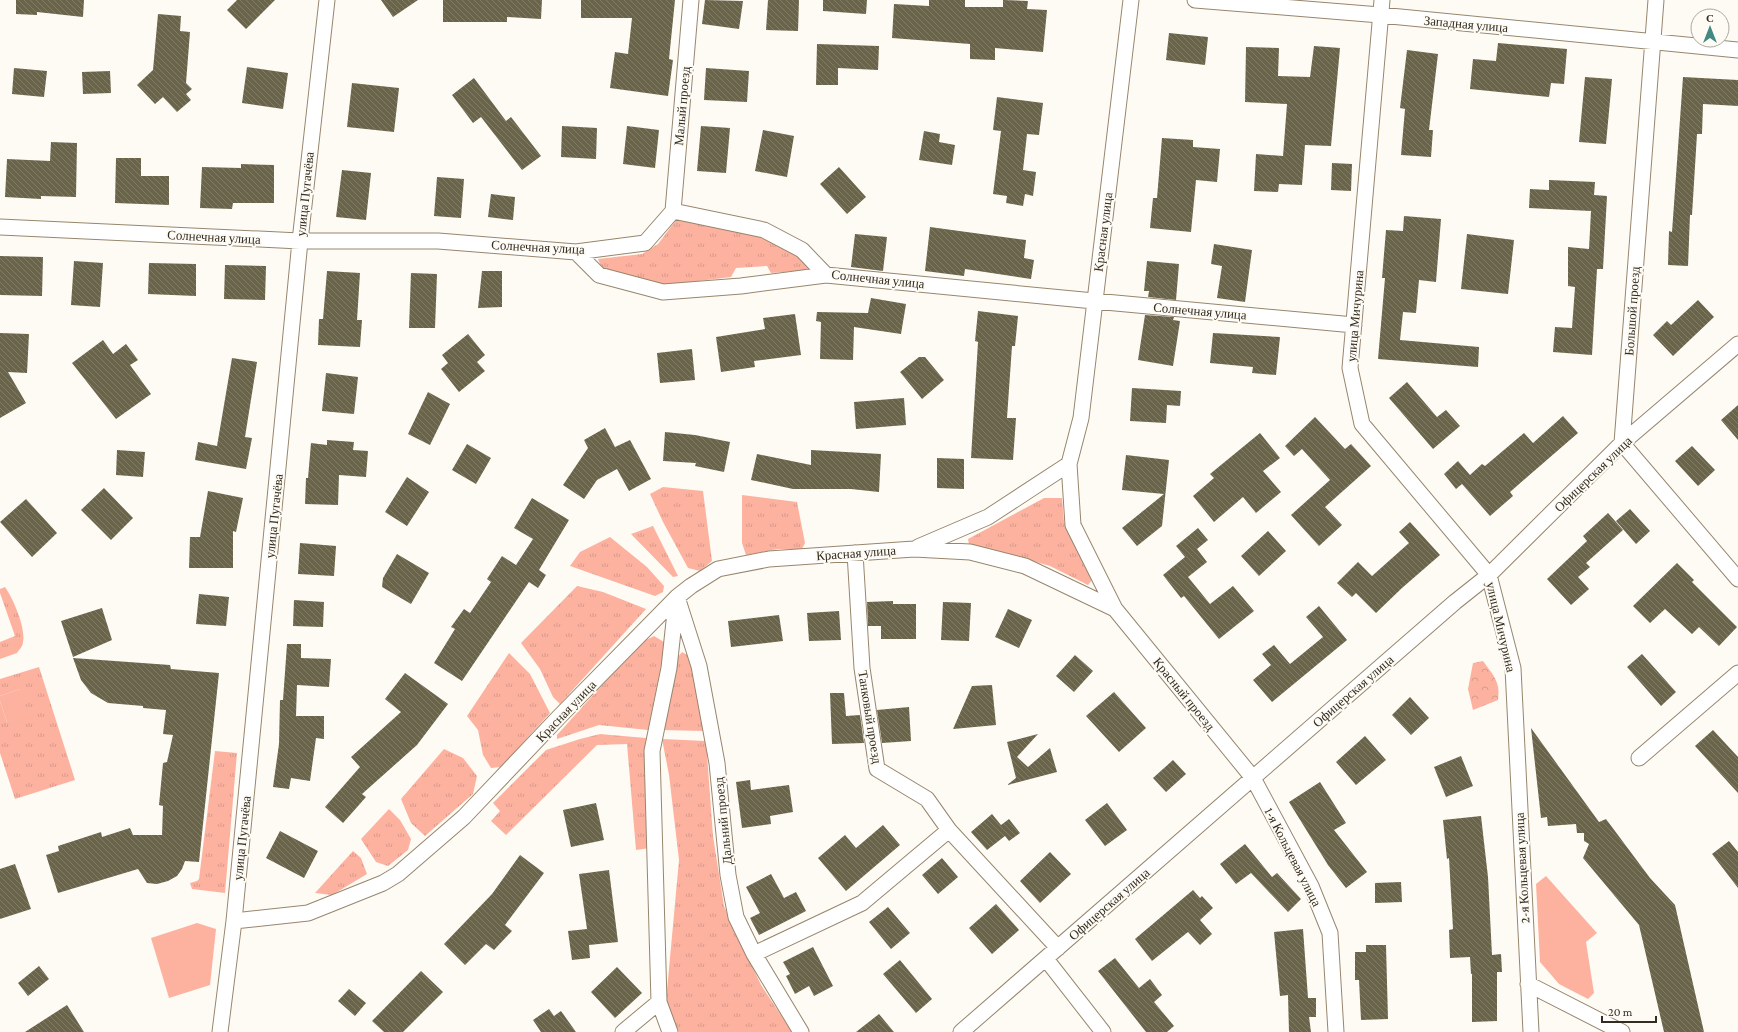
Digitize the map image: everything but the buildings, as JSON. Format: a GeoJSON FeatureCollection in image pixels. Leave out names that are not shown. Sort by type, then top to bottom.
{"type":"FeatureCollection","features":[{"type":"Feature","properties":{"kind":"street","name":"улица Пугачёва"},"geometry":{"type":"LineString","coordinates":[[220,1032],[234,921],[300,241],[327,0]]}},
{"type":"Feature","properties":{"kind":"street","name":"Малый проезд"},"geometry":{"type":"LineString","coordinates":[[673,211],[691,0]]}},
{"type":"Feature","properties":{"kind":"street","name":"Красная улица"},"geometry":{"type":"LineString","coordinates":[[1115,609],[1073,526],[1069,464],[1081,418],[1131,0]]}},
{"type":"Feature","properties":{"kind":"street","name":"Западная улица"},"geometry":{"type":"LineString","coordinates":[[1195,0],[1738,50]]}},
{"type":"Feature","properties":{"kind":"street","name":"улица Мичурина"},"geometry":{"type":"LineString","coordinates":[[1382,0],[1350,368],[1362,424],[1489,575],[1512,668],[1514,703]]}},
{"type":"Feature","properties":{"kind":"street","name":"Большой проезд"},"geometry":{"type":"LineString","coordinates":[[1622,444],[1656,0]]}},
{"type":"Feature","properties":{"kind":"street","name":"Солнечная улица"},"geometry":{"type":"LineString","coordinates":[[0,227],[300,241],[438,241],[576,252],[645,243],[673,211],[764,230],[802,250],[826,275],[1354,325]]}},
{"type":"Feature","properties":{"kind":"street"},"geometry":{"type":"LineString","coordinates":[[576,252],[599,275],[663,292],[741,286],[826,275]]}},
{"type":"Feature","properties":{"kind":"street","name":"Офицерская улица"},"geometry":{"type":"LineString","coordinates":[[961,1032],[1455,602],[1489,575],[1622,444],[1738,344]]}},
{"type":"Feature","properties":{"kind":"street"},"geometry":{"type":"LineString","coordinates":[[1622,444],[1738,579]]}},
{"type":"Feature","properties":{"kind":"street","name":"Красная улица"},"geometry":{"type":"LineString","coordinates":[[914,549],[988,517],[1069,464]]}},
{"type":"Feature","properties":{"kind":"street","name":"Красная улица"},"geometry":{"type":"LineString","coordinates":[[234,921],[308,913],[383,883],[398,874],[464,817],[559,717],[677,597],[718,569],[769,559],[914,549],[970,552],[1025,566],[1115,609]]}},
{"type":"Feature","properties":{"kind":"street","name":"Танковый проезд"},"geometry":{"type":"LineString","coordinates":[[855,553],[862,668],[877,769],[927,799],[949,830],[1058,948]]}},
{"type":"Feature","properties":{"kind":"street"},"geometry":{"type":"LineString","coordinates":[[670,1032],[659,1002],[652,751],[669,668],[677,597]]}},
{"type":"Feature","properties":{"kind":"street","name":"Дальний проезд"},"geometry":{"type":"LineString","coordinates":[[677,597],[701,674],[717,763],[728,875],[736,917],[754,954],[801,1032]]}},
{"type":"Feature","properties":{"kind":"street","name":"Красный проезд"},"geometry":{"type":"LineString","coordinates":[[1115,609],[1253,778]]}},
{"type":"Feature","properties":{"kind":"street"},"geometry":{"type":"LineString","coordinates":[[1639,758],[1738,673]]}},
{"type":"Feature","properties":{"kind":"street","name":"2-я Кольцевая улица"},"geometry":{"type":"LineString","coordinates":[[1514,703],[1531,1032]]}},
{"type":"Feature","properties":{"kind":"street","name":"1-я Кольцевая улица"},"geometry":{"type":"LineString","coordinates":[[1253,778],[1311,886],[1330,933],[1336,1032]]}},
{"type":"Feature","properties":{"kind":"street"},"geometry":{"type":"LineString","coordinates":[[754,954],[862,903],[949,830]]}},
{"type":"Feature","properties":{"kind":"street"},"geometry":{"type":"LineString","coordinates":[[1046,959],[1103,1032]]}},
{"type":"Feature","properties":{"kind":"street"},"geometry":{"type":"LineString","coordinates":[[1528,984],[1622,1032]]}},
{"type":"Feature","properties":{"kind":"street"},"geometry":{"type":"LineString","coordinates":[[623,1032],[659,1002]]}},
{"type":"Feature","properties":{"kind":"green space"},"geometry":{"type":"Polygon","coordinates":[[[676,220],[726,229],[764,238],[795,253],[806,263],[809,270],[771,273],[767,266],[736,268],[731,277],[666,285],[603,271],[598,259],[642,254],[658,244],[676,220]]]}},
{"type":"Feature","properties":{"kind":"green space"},"geometry":{"type":"Polygon","coordinates":[[[663,487],[703,491],[712,561],[700,571],[688,568],[663,522],[650,494],[663,487]]]}},
{"type":"Feature","properties":{"kind":"green space"},"geometry":{"type":"Polygon","coordinates":[[[742,495],[797,502],[805,543],[802,549],[778,549],[746,555],[742,543],[742,495]]]}},
{"type":"Feature","properties":{"kind":"green space"},"geometry":{"type":"Polygon","coordinates":[[[1044,498],[1062,498],[1064,522],[1093,579],[1088,585],[1050,566],[991,549],[969,545],[968,539],[1044,498]]]}},
{"type":"Feature","properties":{"kind":"green space"},"geometry":{"type":"Polygon","coordinates":[[[653,526],[678,576],[673,577],[631,534],[653,526]]]}},
{"type":"Feature","properties":{"kind":"green space"},"geometry":{"type":"Polygon","coordinates":[[[610,537],[647,567],[664,586],[663,592],[655,596],[570,566],[580,552],[610,537]]]}},
{"type":"Feature","properties":{"kind":"green space"},"geometry":{"type":"Polygon","coordinates":[[[577,586],[603,592],[646,609],[560,704],[553,697],[540,669],[521,643],[577,586]]]}},
{"type":"Feature","properties":{"kind":"green space"},"geometry":{"type":"Polygon","coordinates":[[[5,587],[12,598],[21,621],[23,636],[22,645],[17,653],[0,659],[0,642],[15,636],[0,593],[0,589],[5,587]]]}},
{"type":"Feature","properties":{"kind":"green space"},"geometry":{"type":"Polygon","coordinates":[[[654,636],[664,642],[664,651],[648,730],[599,725],[557,739],[557,735],[640,643],[654,636]]]}},
{"type":"Feature","properties":{"kind":"green space"},"geometry":{"type":"Polygon","coordinates":[[[682,652],[689,656],[694,671],[704,731],[662,730],[677,658],[682,652]]]}},
{"type":"Feature","properties":{"kind":"green space"},"geometry":{"type":"Polygon","coordinates":[[[509,653],[530,674],[550,713],[501,767],[491,768],[483,755],[478,730],[467,716],[509,653]]]}},
{"type":"Feature","properties":{"kind":"green space"},"geometry":{"type":"Polygon","coordinates":[[[1483,661],[1497,683],[1499,694],[1498,700],[1473,710],[1468,689],[1473,663],[1483,661]]]}},
{"type":"Feature","properties":{"kind":"green space"},"geometry":{"type":"Polygon","coordinates":[[[39,667],[75,780],[15,799],[0,753],[0,701],[7,722],[20,689],[0,696],[0,679],[39,667]]]}},
{"type":"Feature","properties":{"kind":"green space"},"geometry":{"type":"Polygon","coordinates":[[[20,689],[28,715],[7,722],[0,701],[0,696],[20,689]]]}},
{"type":"Feature","properties":{"kind":"green space"},"geometry":{"type":"Polygon","coordinates":[[[600,734],[646,738],[644,767],[650,848],[636,850],[627,744],[597,745],[506,835],[491,821],[500,811],[493,803],[546,750],[600,734]]]}},
{"type":"Feature","properties":{"kind":"green space"},"geometry":{"type":"Polygon","coordinates":[[[662,739],[706,741],[713,836],[724,906],[761,985],[792,1032],[679,1032],[666,1001],[679,860],[669,775],[662,739]]]}},
{"type":"Feature","properties":{"kind":"green space"},"geometry":{"type":"Polygon","coordinates":[[[444,749],[463,758],[477,776],[473,794],[425,836],[411,823],[401,799],[444,749]]]}},
{"type":"Feature","properties":{"kind":"green space"},"geometry":{"type":"Polygon","coordinates":[[[215,751],[237,753],[225,893],[192,889],[190,883],[199,879],[215,751]]]}},
{"type":"Feature","properties":{"kind":"green space"},"geometry":{"type":"Polygon","coordinates":[[[389,809],[400,820],[411,839],[408,850],[388,866],[376,862],[361,839],[389,809]]]}},
{"type":"Feature","properties":{"kind":"green space"},"geometry":{"type":"Polygon","coordinates":[[[353,851],[361,858],[367,874],[332,895],[315,893],[353,851]]]}},
{"type":"Feature","properties":{"kind":"green space"},"geometry":{"type":"Polygon","coordinates":[[[1546,876],[1597,933],[1586,942],[1594,993],[1588,999],[1559,984],[1540,962],[1536,884],[1546,876]]]}},
{"type":"Feature","properties":{"kind":"green space"},"geometry":{"type":"Polygon","coordinates":[[[197,923],[216,929],[210,985],[169,998],[151,938],[197,923]]]}}]}
